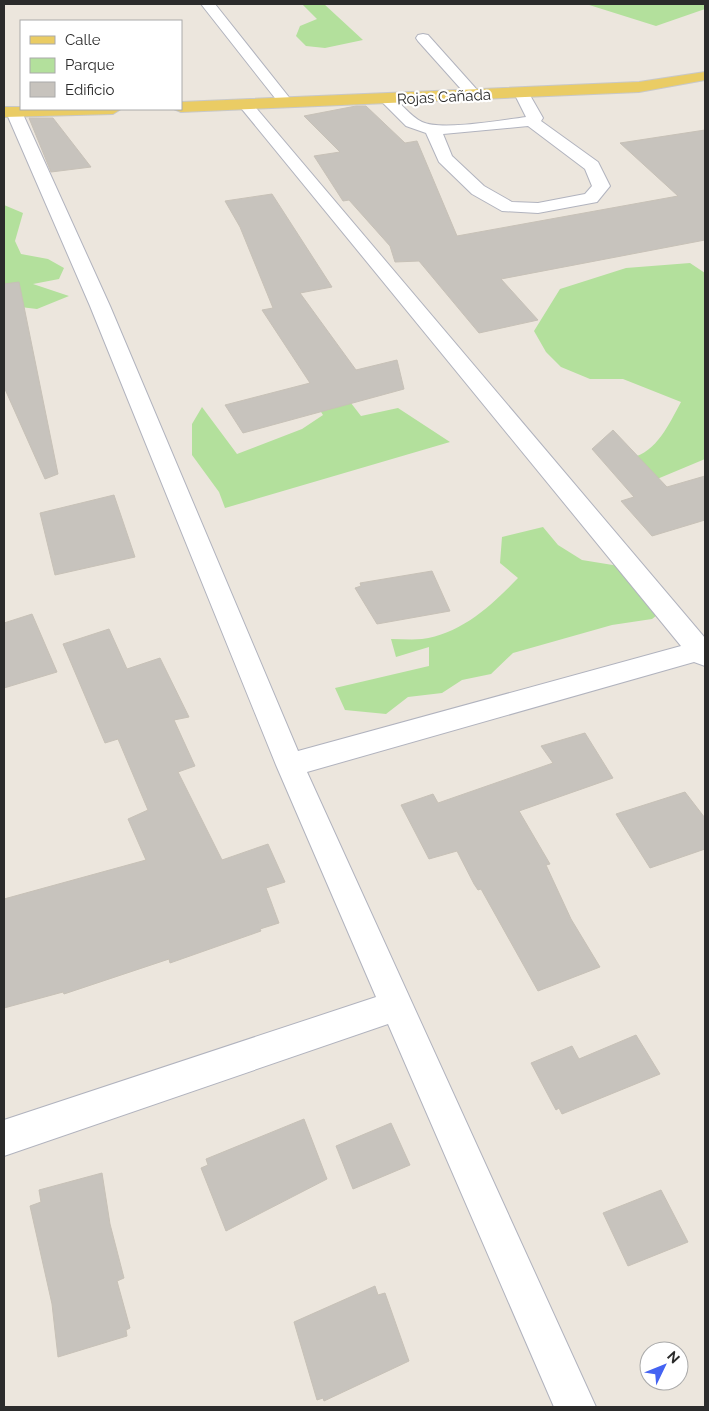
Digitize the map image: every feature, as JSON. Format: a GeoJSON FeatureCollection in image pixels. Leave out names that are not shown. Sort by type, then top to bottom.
{"type":"FeatureCollection","features":[{"type":"Feature","properties":{"kind":"main road","name":"Rojas Cañada"},"geometry":{"type":"LineString","coordinates":[[182,107],[287,104],[639,87],[705,76]]}},
{"type":"Feature","properties":{"kind":"main road"},"geometry":{"type":"LineString","coordinates":[[9,112],[78,110]]}},
{"type":"Feature","properties":{"kind":"street"},"geometry":{"type":"LineString","coordinates":[[208,4],[287,104]]}},
{"type":"Feature","properties":{"kind":"street"},"geometry":{"type":"LineString","coordinates":[[423,38],[474,95]]}},
{"type":"Feature","properties":{"kind":"street"},"geometry":{"type":"LineString","coordinates":[[522,93],[535,118],[531,121]]}},
{"type":"Feature","properties":{"kind":"street"},"geometry":{"type":"LineString","coordinates":[[387,99],[399,108],[415,125],[434,130],[531,121],[592,166],[601,186],[591,198],[538,208],[508,206],[478,190],[445,158],[434,130]]}},
{"type":"Feature","properties":{"kind":"street"},"geometry":{"type":"LineString","coordinates":[[246,105],[703,653],[290,765]]}},
{"type":"Feature","properties":{"kind":"street"},"geometry":{"type":"LineString","coordinates":[[9,112],[100,306],[290,765],[575,1407]]}},
{"type":"Feature","properties":{"kind":"street"},"geometry":{"type":"LineString","coordinates":[[4,1138],[398,1005]]}},
{"type":"Feature","properties":{"kind":"green space"},"geometry":{"type":"Polygon","coordinates":[[[302,4],[324,4],[363,40],[325,48],[306,46],[296,36],[300,26],[317,19],[302,4]]]}},
{"type":"Feature","properties":{"kind":"green space"},"geometry":{"type":"Polygon","coordinates":[[[586,4],[705,4],[705,9],[656,26],[586,4]]]}},
{"type":"Feature","properties":{"kind":"green space"},"geometry":{"type":"Polygon","coordinates":[[[4,205],[23,213],[15,241],[21,254],[48,259],[64,268],[59,279],[33,284],[69,296],[37,309],[4,305],[4,205]]]}},
{"type":"Feature","properties":{"kind":"green space"},"geometry":{"type":"Polygon","coordinates":[[[690,263],[705,273],[705,459],[650,482],[631,458],[648,450],[655,443],[667,428],[681,402],[623,379],[590,379],[561,367],[546,352],[534,331],[560,289],[626,268],[690,263]]]}},
{"type":"Feature","properties":{"kind":"green space"},"geometry":{"type":"Polygon","coordinates":[[[344,394],[361,416],[398,408],[450,442],[225,508],[219,492],[192,455],[192,424],[202,407],[237,454],[302,429],[323,415],[314,401],[344,394]]]}},
{"type":"Feature","properties":{"kind":"green space"},"geometry":{"type":"Polygon","coordinates":[[[543,527],[558,545],[582,560],[625,567],[670,605],[652,619],[612,625],[513,653],[491,674],[462,680],[442,693],[408,697],[386,714],[345,710],[335,688],[429,666],[429,647],[396,657],[391,639],[422,639],[436,636],[463,625],[475,617],[518,578],[500,563],[502,537],[543,527]]]}},
{"type":"Feature","properties":{"kind":"building"},"geometry":{"type":"Polygon","coordinates":[[[356,106],[366,106],[405,143],[417,141],[457,236],[678,196],[620,143],[705,130],[705,240],[501,279],[538,320],[479,333],[419,261],[395,262],[390,246],[349,200],[343,201],[314,156],[340,152],[304,116],[356,106]]]}},
{"type":"Feature","properties":{"kind":"building"},"geometry":{"type":"Polygon","coordinates":[[[29,118],[53,118],[91,167],[51,172],[29,118]]]}},
{"type":"Feature","properties":{"kind":"building"},"geometry":{"type":"Polygon","coordinates":[[[272,194],[332,287],[300,293],[356,370],[397,360],[404,389],[243,433],[225,405],[310,383],[262,310],[273,308],[240,227],[225,201],[272,194]]]}},
{"type":"Feature","properties":{"kind":"building"},"geometry":{"type":"Polygon","coordinates":[[[19,282],[58,474],[45,479],[4,387],[4,284],[19,282]]]}},
{"type":"Feature","properties":{"kind":"building"},"geometry":{"type":"Polygon","coordinates":[[[613,430],[667,487],[705,476],[705,520],[652,536],[621,501],[634,497],[592,449],[613,430]]]}},
{"type":"Feature","properties":{"kind":"building"},"geometry":{"type":"Polygon","coordinates":[[[114,495],[135,557],[55,575],[40,513],[114,495]]]}},
{"type":"Feature","properties":{"kind":"building"},"geometry":{"type":"Polygon","coordinates":[[[432,571],[450,611],[377,624],[355,588],[361,586],[360,583],[432,571]]]}},
{"type":"Feature","properties":{"kind":"building"},"geometry":{"type":"Polygon","coordinates":[[[32,614],[57,672],[4,688],[4,623],[32,614]]]}},
{"type":"Feature","properties":{"kind":"building"},"geometry":{"type":"Polygon","coordinates":[[[109,629],[127,669],[160,658],[189,717],[174,720],[195,766],[178,772],[222,860],[268,844],[285,882],[266,888],[279,923],[170,963],[169,959],[64,994],[63,992],[4,1008],[4,899],[146,860],[128,819],[148,810],[118,739],[105,743],[63,644],[109,629]]]}},
{"type":"Feature","properties":{"kind":"building"},"geometry":{"type":"Polygon","coordinates":[[[585,733],[613,778],[519,811],[550,864],[546,865],[571,919],[600,967],[538,991],[481,889],[478,890],[474,884],[457,851],[429,859],[401,805],[433,794],[438,803],[553,763],[541,746],[585,733]]]}},
{"type":"Feature","properties":{"kind":"building"},"geometry":{"type":"Polygon","coordinates":[[[685,792],[705,818],[705,849],[650,868],[616,814],[685,792]]]}},
{"type":"Feature","properties":{"kind":"building"},"geometry":{"type":"Polygon","coordinates":[[[636,1035],[660,1074],[562,1114],[559,1108],[556,1110],[531,1063],[572,1046],[579,1059],[636,1035]]]}},
{"type":"Feature","properties":{"kind":"building"},"geometry":{"type":"Polygon","coordinates":[[[304,1119],[327,1179],[226,1231],[201,1168],[208,1165],[206,1159],[304,1119]]]}},
{"type":"Feature","properties":{"kind":"building"},"geometry":{"type":"Polygon","coordinates":[[[391,1123],[410,1165],[353,1189],[336,1146],[391,1123]]]}},
{"type":"Feature","properties":{"kind":"building"},"geometry":{"type":"Polygon","coordinates":[[[102,1173],[110,1224],[124,1278],[117,1281],[130,1328],[126,1330],[127,1336],[58,1357],[52,1304],[30,1206],[41,1202],[39,1190],[102,1173]]]}},
{"type":"Feature","properties":{"kind":"building"},"geometry":{"type":"Polygon","coordinates":[[[661,1190],[688,1242],[628,1266],[603,1213],[661,1190]]]}},
{"type":"Feature","properties":{"kind":"building"},"geometry":{"type":"Polygon","coordinates":[[[375,1286],[378,1295],[385,1293],[409,1361],[324,1401],[323,1398],[317,1400],[294,1322],[375,1286]]]}}]}
